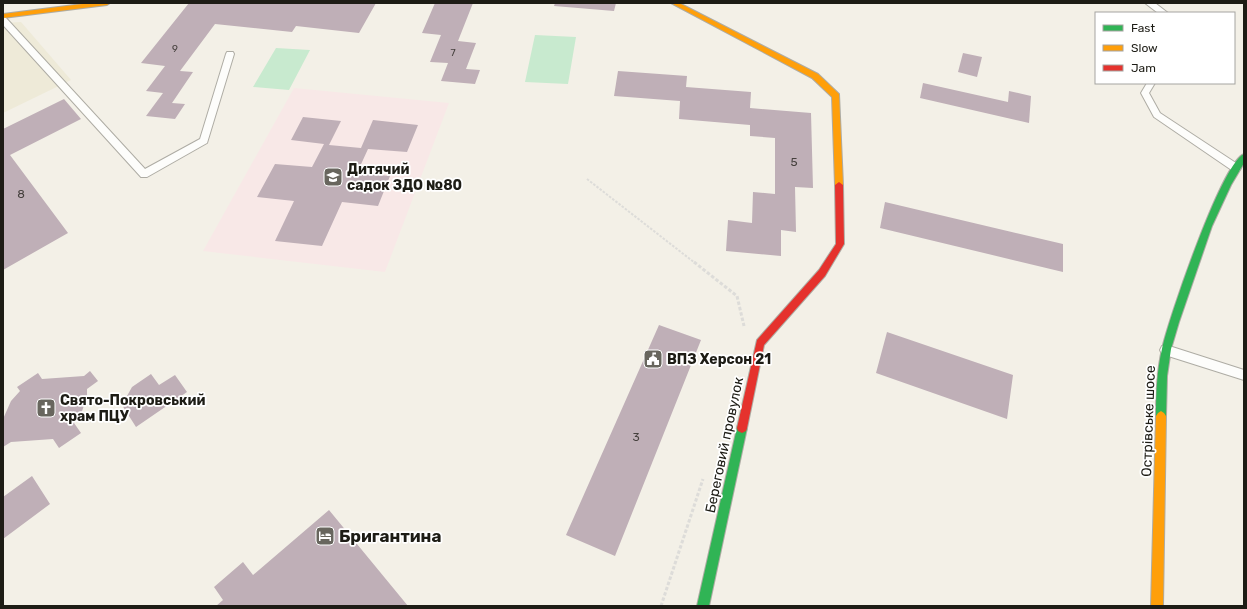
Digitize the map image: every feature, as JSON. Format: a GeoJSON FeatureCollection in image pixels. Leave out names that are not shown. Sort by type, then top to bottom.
{"type":"FeatureCollection","features":[{"type":"Feature","properties":{"kind":"street"},"geometry":{"type":"LineString","coordinates":[[3,16],[107,3]]}},
{"type":"Feature","properties":{"kind":"street","name":"Береговий провулок"},"geometry":{"type":"LineString","coordinates":[[674,3],[809,73],[831,91],[836,96],[839,152],[840,244],[822,273],[760,343],[704,606]]}},
{"type":"Feature","properties":{"kind":"street","name":"Острівське шосе"},"geometry":{"type":"LineString","coordinates":[[1157,606],[1162,377],[1166,350],[1211,215],[1236,168],[1244,157]]}},
{"type":"Feature","properties":{"kind":"lane"},"geometry":{"type":"LineString","coordinates":[[1149,3],[1162,12]]}},
{"type":"Feature","properties":{"kind":"lane"},"geometry":{"type":"LineString","coordinates":[[3,20],[144,174],[204,141],[230,54]]}},
{"type":"Feature","properties":{"kind":"lane"},"geometry":{"type":"LineString","coordinates":[[1150,84],[1145,93],[1157,115],[1236,168]]}},
{"type":"Feature","properties":{"kind":"lane"},"geometry":{"type":"LineString","coordinates":[[1166,350],[1244,375]]}},
{"type":"Feature","properties":{"kind":"path"},"geometry":{"type":"LineString","coordinates":[[587,179],[737,296],[745,330]]}},
{"type":"Feature","properties":{"kind":"path"},"geometry":{"type":"LineString","coordinates":[[661,606],[703,478]]}},
{"type":"Feature","properties":{"kind":"shaded area"},"geometry":{"type":"Polygon","coordinates":[[[21,22],[71,80],[3,113],[3,23],[21,22]]]}},
{"type":"Feature","properties":{"kind":"shaded area","name":"Дитячий садок ЗДО №80"},"geometry":{"type":"Polygon","coordinates":[[[294,88],[449,103],[385,272],[203,251],[294,88]]]}},
{"type":"Feature","properties":{"kind":"green space"},"geometry":{"type":"Polygon","coordinates":[[[535,35],[576,37],[568,84],[525,82],[535,35]]]}},
{"type":"Feature","properties":{"kind":"green space"},"geometry":{"type":"Polygon","coordinates":[[[276,48],[310,50],[289,90],[253,87],[276,48]]]}},
{"type":"Feature","properties":{"kind":"building"},"geometry":{"type":"Polygon","coordinates":[[[189,3],[376,3],[359,33],[296,26],[292,32],[215,24],[180,71],[193,72],[172,103],[185,104],[175,119],[146,116],[163,93],[146,91],[165,66],[141,63],[189,3]]]}},
{"type":"Feature","properties":{"kind":"building"},"geometry":{"type":"Polygon","coordinates":[[[435,3],[473,3],[458,41],[476,43],[466,69],[480,70],[475,84],[441,81],[448,63],[430,62],[441,35],[422,33],[435,3]]]}},
{"type":"Feature","properties":{"kind":"building"},"geometry":{"type":"Polygon","coordinates":[[[555,3],[616,3],[614,11],[554,6],[555,3]]]}},
{"type":"Feature","properties":{"kind":"building"},"geometry":{"type":"Polygon","coordinates":[[[963,53],[982,57],[977,77],[958,72],[963,53]]]}},
{"type":"Feature","properties":{"kind":"building"},"geometry":{"type":"Polygon","coordinates":[[[618,71],[687,76],[686,87],[751,92],[750,108],[811,113],[813,188],[795,187],[796,232],[781,230],[781,256],[726,251],[728,220],[752,223],[753,192],[775,194],[775,138],[750,136],[750,125],[679,119],[680,101],[614,96],[618,71]]]}},
{"type":"Feature","properties":{"kind":"building"},"geometry":{"type":"Polygon","coordinates":[[[923,83],[1008,102],[1009,91],[1031,96],[1029,123],[920,98],[923,83]]]}},
{"type":"Feature","properties":{"kind":"building"},"geometry":{"type":"Polygon","coordinates":[[[64,99],[81,119],[10,155],[68,233],[3,270],[3,129],[64,99]]]}},
{"type":"Feature","properties":{"kind":"building"},"geometry":{"type":"Polygon","coordinates":[[[303,117],[341,121],[329,145],[361,148],[373,120],[418,125],[407,152],[368,149],[357,173],[390,176],[378,206],[342,202],[322,246],[275,241],[294,201],[257,197],[275,164],[312,167],[324,144],[291,140],[303,117]]]}},
{"type":"Feature","properties":{"kind":"building"},"geometry":{"type":"Polygon","coordinates":[[[885,202],[1063,244],[1063,272],[880,228],[885,202]]]}},
{"type":"Feature","properties":{"kind":"building"},"geometry":{"type":"Polygon","coordinates":[[[659,325],[701,340],[615,556],[566,535],[659,325]]]}},
{"type":"Feature","properties":{"kind":"building"},"geometry":{"type":"Polygon","coordinates":[[[887,332],[1013,375],[1007,419],[876,373],[887,332]]]}},
{"type":"Feature","properties":{"kind":"building","name":"Свято-Покровський храм ПЦУ"},"geometry":{"type":"Polygon","coordinates":[[[90,371],[98,381],[87,389],[87,397],[81,414],[74,423],[81,433],[59,448],[53,439],[11,442],[3,447],[3,419],[11,401],[20,391],[17,387],[38,373],[42,379],[84,376],[90,371]]]}},
{"type":"Feature","properties":{"kind":"building"},"geometry":{"type":"Polygon","coordinates":[[[151,374],[159,385],[175,375],[187,392],[136,427],[122,405],[132,387],[151,374]]]}},
{"type":"Feature","properties":{"kind":"building"},"geometry":{"type":"Polygon","coordinates":[[[32,476],[50,504],[3,539],[3,497],[32,476]]]}},
{"type":"Feature","properties":{"kind":"building","name":"Бригантина"},"geometry":{"type":"Polygon","coordinates":[[[329,510],[408,606],[216,606],[223,600],[214,587],[243,562],[253,575],[329,510]]]}},
{"type":"Feature","properties":{"kind":"traffic: fast"},"geometry":{"type":"LineString","coordinates":[[1161,416],[1162,376],[1174,322],[1214,212],[1227,184],[1244,157]]}},
{"type":"Feature","properties":{"kind":"traffic: fast"},"geometry":{"type":"LineString","coordinates":[[703,606],[742,428]]}},
{"type":"Feature","properties":{"kind":"traffic: slow"},"geometry":{"type":"LineString","coordinates":[[3,16],[107,3]]}},
{"type":"Feature","properties":{"kind":"traffic: slow"},"geometry":{"type":"LineString","coordinates":[[674,3],[815,76],[836,96],[839,185]]}},
{"type":"Feature","properties":{"kind":"traffic: slow"},"geometry":{"type":"LineString","coordinates":[[1157,606],[1161,416]]}},
{"type":"Feature","properties":{"kind":"traffic: jam"},"geometry":{"type":"LineString","coordinates":[[742,428],[760,343],[822,273],[840,244],[839,185]]}},
{"type":"Feature","properties":{"kind":"place","name":"Дитячий садок ЗДО №80"},"geometry":{"type":"Point","coordinates":[333,177]}},
{"type":"Feature","properties":{"kind":"place","name":"ВПЗ Херсон 21"},"geometry":{"type":"Point","coordinates":[653,359]}},
{"type":"Feature","properties":{"kind":"place","name":"Свято-Покровський храм ПЦУ"},"geometry":{"type":"Point","coordinates":[46,408]}},
{"type":"Feature","properties":{"kind":"place","name":"Бригантина"},"geometry":{"type":"Point","coordinates":[325,536]}}]}
